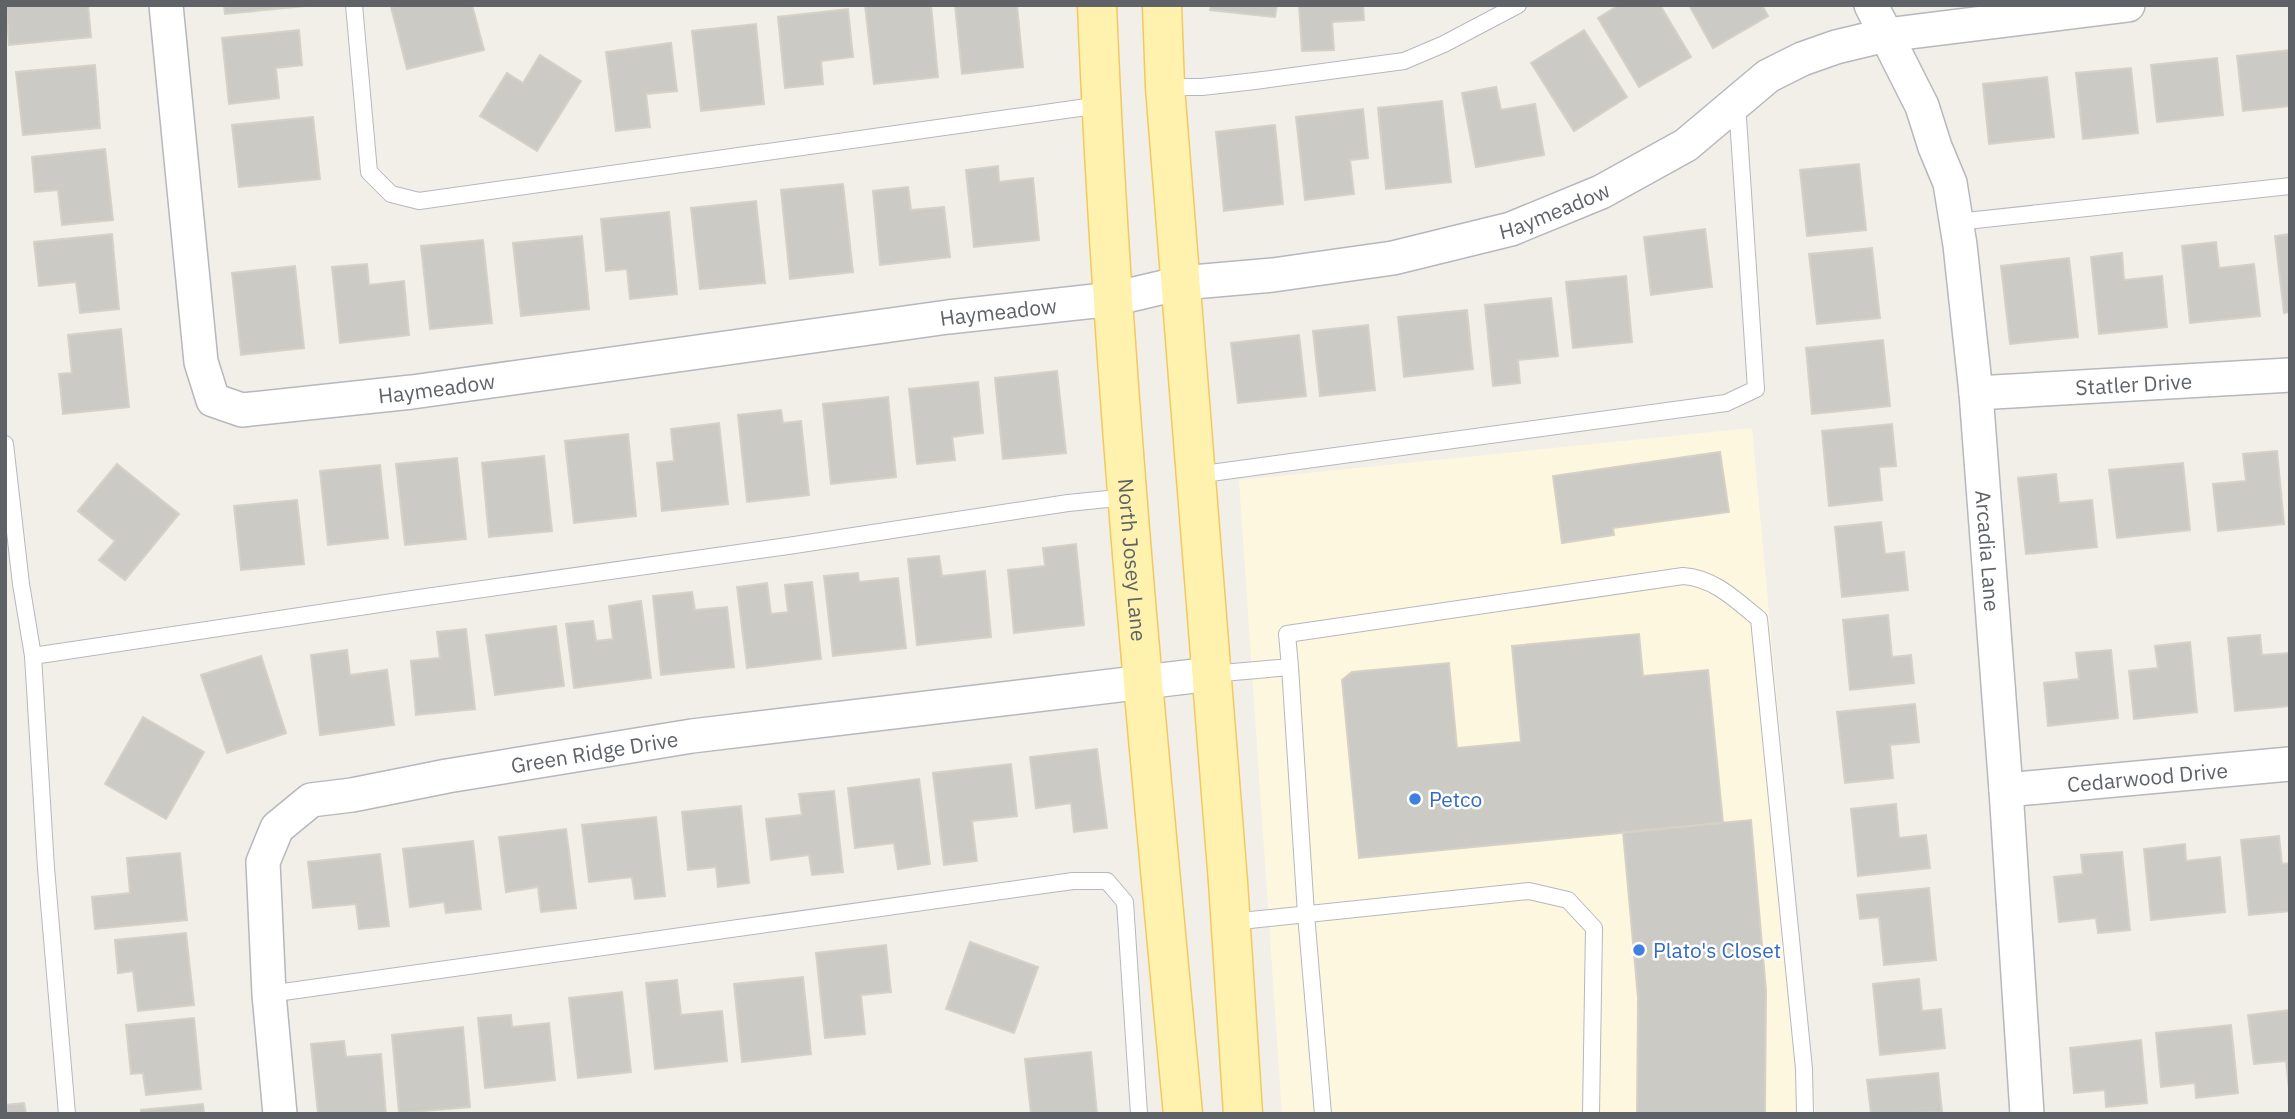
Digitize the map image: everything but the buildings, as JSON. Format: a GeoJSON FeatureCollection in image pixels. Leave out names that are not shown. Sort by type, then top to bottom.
{"type":"FeatureCollection","features":[{"type":"Feature","properties":{"kind":"main road","name":"North Josey Lane"},"geometry":{"type":"LineString","coordinates":[[1097,5],[1113,299],[1142,682],[1183,1114]]}},
{"type":"Feature","properties":{"kind":"main road"},"geometry":{"type":"LineString","coordinates":[[1162,5],[1165,87],[1231,922],[1243,1114]]}},
{"type":"Feature","properties":{"kind":"street","name":"Haymeadow"},"geometry":{"type":"LineString","coordinates":[[166,5],[201,362],[213,400],[242,410],[412,393],[948,317],[1113,299],[1181,283],[1273,275],[1393,258],[1511,229],[1601,192],[1686,145],[1768,76],[1802,59],[1836,47],[1886,36],[2128,5]]}},
{"type":"Feature","properties":{"kind":"street","name":"Arcadia Lane"},"geometry":{"type":"LineString","coordinates":[[1871,5],[1922,106],[1950,183],[1956,222],[1976,393],[2027,1114]]}},
{"type":"Feature","properties":{"kind":"street","name":"Statler Drive"},"geometry":{"type":"LineString","coordinates":[[1976,393],[2290,375]]}},
{"type":"Feature","properties":{"kind":"street","name":"Green Ridge Drive"},"geometry":{"type":"LineString","coordinates":[[281,1114],[269,994],[263,862],[277,828],[311,800],[692,737],[1211,674]]}},
{"type":"Feature","properties":{"kind":"street","name":"Cedarwood Drive"},"geometry":{"type":"LineString","coordinates":[[2006,790],[2290,764]]}},
{"type":"Feature","properties":{"kind":"lane"},"geometry":{"type":"LineString","coordinates":[[354,5],[369,172],[391,194],[419,201],[1101,105]]}},
{"type":"Feature","properties":{"kind":"lane"},"geometry":{"type":"LineString","coordinates":[[1165,87],[1202,87],[1404,61],[1444,44],[1518,5]]}},
{"type":"Feature","properties":{"kind":"lane"},"geometry":{"type":"LineString","coordinates":[[1196,475],[1726,402],[1756,389],[1737,102]]}},
{"type":"Feature","properties":{"kind":"lane"},"geometry":{"type":"LineString","coordinates":[[1956,222],[2290,186]]}},
{"type":"Feature","properties":{"kind":"lane"},"geometry":{"type":"LineString","coordinates":[[5,444],[21,584],[33,656],[46,867],[67,1114]]}},
{"type":"Feature","properties":{"kind":"lane"},"geometry":{"type":"LineString","coordinates":[[33,656],[1068,503],[1128,497]]}},
{"type":"Feature","properties":{"kind":"lane"},"geometry":{"type":"LineString","coordinates":[[1323,1114],[1287,634],[1684,576],[1699,577],[1726,592],[1759,619],[1804,1069],[1805,1114]]}},
{"type":"Feature","properties":{"kind":"lane"},"geometry":{"type":"LineString","coordinates":[[1211,674],[1290,667]]}},
{"type":"Feature","properties":{"kind":"lane"},"geometry":{"type":"LineString","coordinates":[[269,994],[1073,881],[1107,881],[1125,902],[1139,1114]]}},
{"type":"Feature","properties":{"kind":"lane"},"geometry":{"type":"LineString","coordinates":[[1231,922],[1529,891],[1568,900],[1594,928],[1591,1114]]}},
{"type":"Feature","properties":{"kind":"shaded area"},"geometry":{"type":"Polygon","coordinates":[[[1752,428],[1815,1114],[1282,1114],[1239,480],[1752,428]]]}},
{"type":"Feature","properties":{"kind":"place","name":"Petco"},"geometry":{"type":"Point","coordinates":[1415,799]}},
{"type":"Feature","properties":{"kind":"place","name":"Plato's Closet"},"geometry":{"type":"Point","coordinates":[1639,950]}}]}
